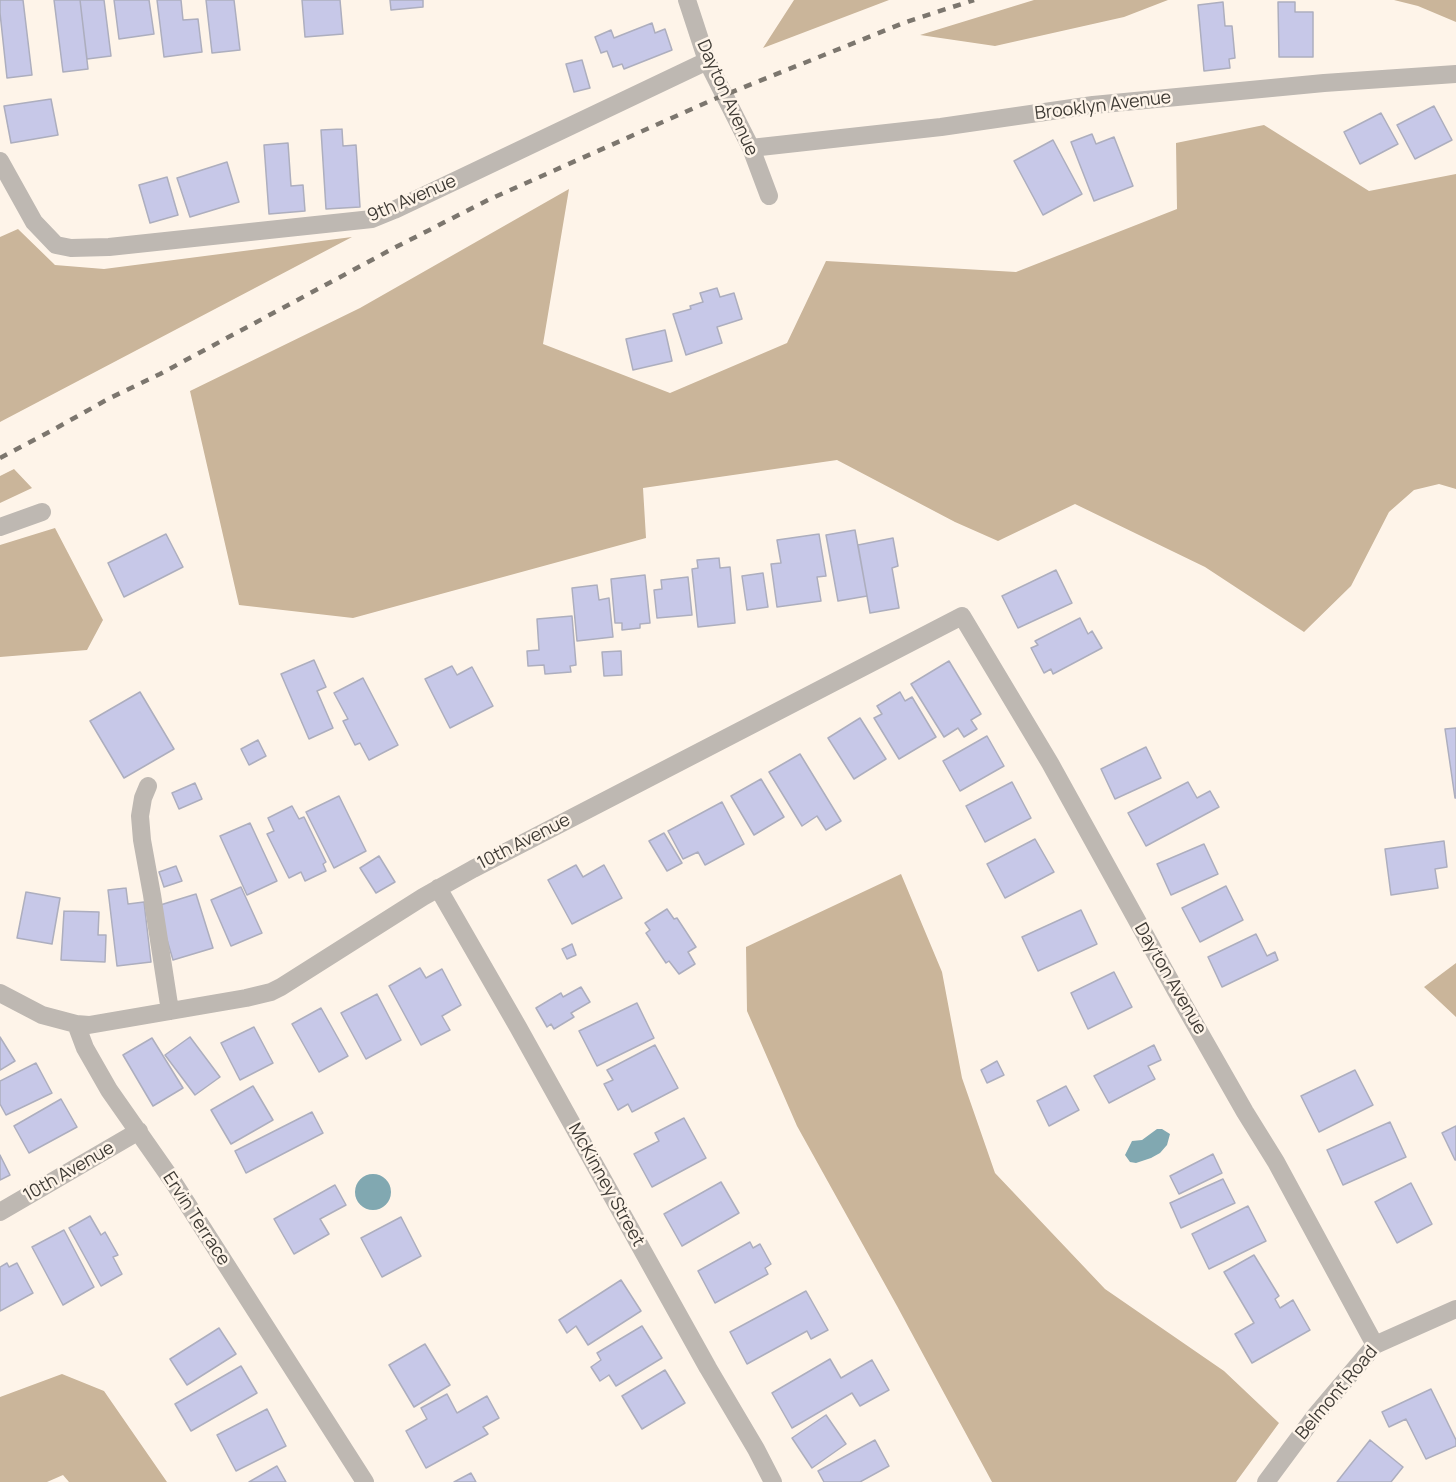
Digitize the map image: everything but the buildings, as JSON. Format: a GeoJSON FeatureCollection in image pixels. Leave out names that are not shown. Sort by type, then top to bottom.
{"type":"FeatureCollection","features":[{"type":"Feature","properties":{"kind":"street","name":"Dayton Avenue"},"geometry":{"type":"LineString","coordinates":[[687,0],[707,61],[751,148],[769,196]]}},
{"type":"Feature","properties":{"kind":"street","name":"9th Avenue"},"geometry":{"type":"LineString","coordinates":[[0,161],[34,222],[56,245],[71,248],[109,247],[372,219],[707,61]]}},
{"type":"Feature","properties":{"kind":"street","name":"Brooklyn Avenue"},"geometry":{"type":"LineString","coordinates":[[751,148],[941,127],[1123,102],[1323,83],[1456,74]]}},
{"type":"Feature","properties":{"kind":"street"},"geometry":{"type":"LineString","coordinates":[[0,527],[42,512]]}},
{"type":"Feature","properties":{"kind":"street","name":"Dayton Avenue"},"geometry":{"type":"LineString","coordinates":[[962,616],[1050,763],[1176,991],[1276,1162],[1375,1345]]}},
{"type":"Feature","properties":{"kind":"street","name":"10th Avenue"},"geometry":{"type":"LineString","coordinates":[[76,1024],[93,1024],[271,992],[438,888],[962,616]]}},
{"type":"Feature","properties":{"kind":"street"},"geometry":{"type":"LineString","coordinates":[[148,786],[140,816],[142,840],[170,1011]]}},
{"type":"Feature","properties":{"kind":"street","name":"McKinney Street"},"geometry":{"type":"LineString","coordinates":[[438,888],[773,1482]]}},
{"type":"Feature","properties":{"kind":"street"},"geometry":{"type":"LineString","coordinates":[[0,993],[42,1015],[76,1024]]}},
{"type":"Feature","properties":{"kind":"street","name":"Ervin Terrace"},"geometry":{"type":"LineString","coordinates":[[76,1024],[85,1048],[109,1090],[139,1131],[277,1342],[365,1482]]}},
{"type":"Feature","properties":{"kind":"street","name":"10th Avenue"},"geometry":{"type":"LineString","coordinates":[[0,1212],[139,1131]]}},
{"type":"Feature","properties":{"kind":"street","name":"Belmont Road"},"geometry":{"type":"LineString","coordinates":[[1266,1482],[1315,1416],[1375,1345],[1456,1309]]}},
{"type":"Feature","properties":{"kind":"shaded area"},"geometry":{"type":"Polygon","coordinates":[[[794,0],[889,0],[763,48],[794,0]]]}},
{"type":"Feature","properties":{"kind":"shaded area"},"geometry":{"type":"Polygon","coordinates":[[[1034,0],[1168,0],[1124,17],[995,46],[920,35],[1034,0]]]}},
{"type":"Feature","properties":{"kind":"shaded area"},"geometry":{"type":"Polygon","coordinates":[[[1394,0],[1456,0],[1456,22],[1418,6],[1394,0]]]}},
{"type":"Feature","properties":{"kind":"shaded area"},"geometry":{"type":"Polygon","coordinates":[[[1264,125],[1369,191],[1456,174],[1456,489],[1439,484],[1414,490],[1389,512],[1351,586],[1304,632],[1205,567],[1075,504],[998,541],[955,522],[837,460],[643,488],[646,538],[353,618],[239,605],[190,391],[360,308],[569,189],[543,344],[670,393],[787,343],[826,261],[1016,272],[1177,209],[1176,143],[1264,125]]]}},
{"type":"Feature","properties":{"kind":"shaded area"},"geometry":{"type":"Polygon","coordinates":[[[18,229],[55,265],[104,269],[352,237],[0,422],[0,237],[18,229]]]}},
{"type":"Feature","properties":{"kind":"shaded area"},"geometry":{"type":"Polygon","coordinates":[[[14,469],[32,488],[0,503],[0,476],[14,469]]]}},
{"type":"Feature","properties":{"kind":"shaded area"},"geometry":{"type":"Polygon","coordinates":[[[55,528],[103,620],[87,650],[0,657],[0,545],[55,528]]]}},
{"type":"Feature","properties":{"kind":"shaded area"},"geometry":{"type":"Polygon","coordinates":[[[901,874],[942,972],[962,1078],[995,1173],[1105,1289],[1224,1371],[1279,1423],[1236,1482],[992,1482],[797,1126],[747,1011],[746,947],[901,874]]]}},
{"type":"Feature","properties":{"kind":"shaded area"},"geometry":{"type":"Polygon","coordinates":[[[1456,963],[1456,1017],[1424,987],[1456,963]]]}},
{"type":"Feature","properties":{"kind":"shaded area"},"geometry":{"type":"Polygon","coordinates":[[[62,1374],[104,1391],[167,1482],[69,1482],[63,1475],[47,1482],[0,1482],[0,1397],[62,1374]]]}},
{"type":"Feature","properties":{"kind":"water"},"geometry":{"type":"Polygon","coordinates":[[[1157,1129],[1170,1134],[1167,1145],[1151,1158],[1136,1163],[1130,1162],[1125,1155],[1132,1141],[1142,1140],[1157,1129]]]}},
{"type":"Feature","properties":{"kind":"water"},"geometry":{"type":"Polygon","coordinates":[[[373,1174],[385,1180],[391,1192],[385,1204],[373,1210],[361,1204],[355,1192],[361,1180],[373,1174]]]}},
{"type":"Feature","properties":{"kind":"railway"},"geometry":{"type":"LineString","coordinates":[[0,458],[488,200],[712,100],[906,22],[974,0]]}}]}
